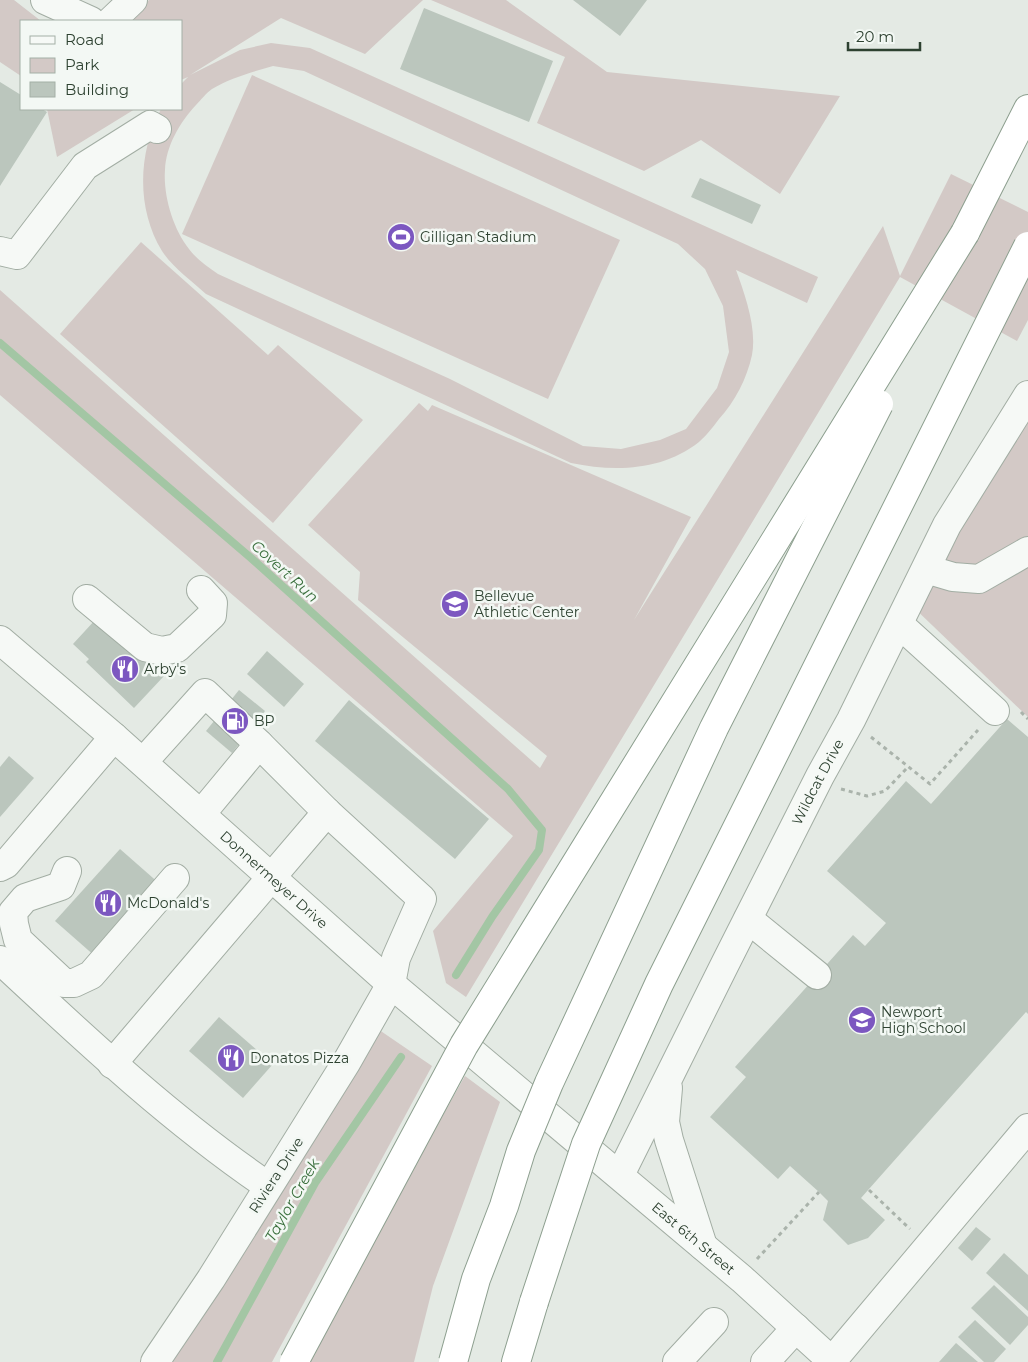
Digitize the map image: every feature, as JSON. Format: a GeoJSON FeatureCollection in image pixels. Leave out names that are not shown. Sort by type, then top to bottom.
{"type":"FeatureCollection","features":[{"type":"Feature","properties":{"kind":"highway"},"geometry":{"type":"LineString","coordinates":[[453,1362],[476,1279],[504,1206],[521,1151],[550,1083],[714,728],[1028,109]]}},
{"type":"Feature","properties":{"kind":"highway"},"geometry":{"type":"LineString","coordinates":[[294,1362],[464,1045],[965,233]]}},
{"type":"Feature","properties":{"kind":"highway"},"geometry":{"type":"LineString","coordinates":[[516,1362],[586,1144],[659,984],[1028,246]]}},
{"type":"Feature","properties":{"kind":"street"},"geometry":{"type":"LineString","coordinates":[[45,0],[88,20]]}},
{"type":"Feature","properties":{"kind":"street"},"geometry":{"type":"LineString","coordinates":[[112,20],[133,0]]}},
{"type":"Feature","properties":{"kind":"street"},"geometry":{"type":"LineString","coordinates":[[0,251],[17,255],[85,166],[150,125],[156,129]]}},
{"type":"Feature","properties":{"kind":"street","name":"Wildcat Drive"},"geometry":{"type":"LineString","coordinates":[[620,1175],[820,776],[851,720],[947,525],[1028,396]]}},
{"type":"Feature","properties":{"kind":"street"},"geometry":{"type":"LineString","coordinates":[[926,569],[953,577],[979,579],[1028,551]]}},
{"type":"Feature","properties":{"kind":"street"},"geometry":{"type":"LineString","coordinates":[[87,599],[144,647],[162,651],[177,648],[212,615],[213,603],[201,590]]}},
{"type":"Feature","properties":{"kind":"street"},"geometry":{"type":"LineString","coordinates":[[899,624],[995,711]]}},
{"type":"Feature","properties":{"kind":"street","name":"Donnermeyer Drive"},"geometry":{"type":"LineString","coordinates":[[0,640],[143,762],[391,984],[551,1117]]}},
{"type":"Feature","properties":{"kind":"street"},"geometry":{"type":"LineString","coordinates":[[112,1064],[327,812],[205,693],[143,762]]}},
{"type":"Feature","properties":{"kind":"street"},"geometry":{"type":"LineString","coordinates":[[0,867],[6,864],[114,737]]}},
{"type":"Feature","properties":{"kind":"street"},"geometry":{"type":"LineString","coordinates":[[201,814],[259,744]]}},
{"type":"Feature","properties":{"kind":"street","name":"Riviera Drive"},"geometry":{"type":"LineString","coordinates":[[155,1362],[211,1279],[346,1064],[391,984],[396,958],[422,899],[327,812]]}},
{"type":"Feature","properties":{"kind":"street"},"geometry":{"type":"LineString","coordinates":[[67,871],[61,886],[25,898],[14,912],[14,924],[18,940],[64,983],[74,983],[91,975],[175,878]]}},
{"type":"Feature","properties":{"kind":"street"},"geometry":{"type":"LineString","coordinates":[[748,919],[817,975]]}},
{"type":"Feature","properties":{"kind":"street"},"geometry":{"type":"LineString","coordinates":[[0,960],[112,1064],[182,1123],[268,1186]]}},
{"type":"Feature","properties":{"kind":"street"},"geometry":{"type":"LineString","coordinates":[[669,1076],[665,1122],[702,1246]]}},
{"type":"Feature","properties":{"kind":"street","name":"East 6th Street"},"geometry":{"type":"LineString","coordinates":[[551,1117],[742,1279],[833,1361]]}},
{"type":"Feature","properties":{"kind":"street"},"geometry":{"type":"LineString","coordinates":[[833,1361],[1028,1128]]}},
{"type":"Feature","properties":{"kind":"street"},"geometry":{"type":"LineString","coordinates":[[677,1362],[714,1322]]}},
{"type":"Feature","properties":{"kind":"street"},"geometry":{"type":"LineString","coordinates":[[765,1362],[796,1328]]}},
{"type":"Feature","properties":{"kind":"path"},"geometry":{"type":"LineString","coordinates":[[851,720],[930,784],[1006,699],[1028,719]]}},
{"type":"Feature","properties":{"kind":"path"},"geometry":{"type":"LineString","coordinates":[[836,788],[866,796],[885,791],[908,767]]}},
{"type":"Feature","properties":{"kind":"path"},"geometry":{"type":"LineString","coordinates":[[869,1190],[929,1246]]}},
{"type":"Feature","properties":{"kind":"path"},"geometry":{"type":"LineString","coordinates":[[742,1279],[756,1260],[819,1192]]}},
{"type":"Feature","properties":{"kind":"green space"},"geometry":{"type":"Polygon","coordinates":[[[0,0],[14,0],[40,20],[20,20],[20,75],[0,62],[0,0]]]}},
{"type":"Feature","properties":{"kind":"green space"},"geometry":{"type":"Polygon","coordinates":[[[149,0],[423,0],[365,54],[281,18],[190,75],[240,50],[271,43],[310,48],[818,277],[807,303],[736,270],[752,323],[752,355],[744,381],[735,397],[725,412],[699,442],[685,452],[670,459],[638,467],[604,468],[571,463],[206,294],[177,269],[162,251],[148,217],[144,199],[144,162],[153,126],[161,110],[182,110],[182,83],[188,77],[182,80],[182,20],[130,20],[149,0]],[[273,66],[241,76],[212,89],[190,112],[179,127],[171,143],[166,161],[167,201],[178,232],[192,253],[218,274],[450,379],[583,446],[621,449],[660,440],[686,429],[717,388],[729,352],[723,306],[705,269],[678,244],[304,71],[273,66]]]}},
{"type":"Feature","properties":{"kind":"green space"},"geometry":{"type":"Polygon","coordinates":[[[431,0],[506,0],[607,72],[840,96],[780,194],[701,140],[644,171],[537,123],[565,57],[431,0]]]}},
{"type":"Feature","properties":{"kind":"green space","name":"Gilligan Stadium"},"geometry":{"type":"Polygon","coordinates":[[[252,75],[620,240],[548,399],[182,234],[252,75]]]}},
{"type":"Feature","properties":{"kind":"green space"},"geometry":{"type":"Polygon","coordinates":[[[47,110],[133,110],[57,157],[47,110]]]}},
{"type":"Feature","properties":{"kind":"green space"},"geometry":{"type":"Polygon","coordinates":[[[951,174],[1028,212],[1028,320],[1017,341],[900,277],[466,997],[446,983],[433,931],[513,836],[0,395],[0,290],[540,768],[547,756],[358,600],[360,572],[308,525],[419,403],[428,411],[432,405],[691,517],[634,620],[883,226],[900,276],[951,174]]]}},
{"type":"Feature","properties":{"kind":"green space"},"geometry":{"type":"Polygon","coordinates":[[[141,242],[268,355],[278,345],[363,420],[273,523],[60,334],[141,242]]]}},
{"type":"Feature","properties":{"kind":"green space"},"geometry":{"type":"Polygon","coordinates":[[[1028,395],[1028,717],[909,603],[1028,395]]]}},
{"type":"Feature","properties":{"kind":"green space"},"geometry":{"type":"Polygon","coordinates":[[[369,1023],[432,1066],[272,1362],[155,1362],[369,1023]]]}},
{"type":"Feature","properties":{"kind":"green space"},"geometry":{"type":"Polygon","coordinates":[[[465,1076],[500,1102],[433,1286],[414,1362],[307,1362],[361,1260],[465,1076]]]}},
{"type":"Feature","properties":{"kind":"building"},"geometry":{"type":"Polygon","coordinates":[[[573,0],[647,0],[620,36],[573,0]]]}},
{"type":"Feature","properties":{"kind":"building"},"geometry":{"type":"Polygon","coordinates":[[[424,8],[553,61],[529,122],[400,69],[424,8]]]}},
{"type":"Feature","properties":{"kind":"building"},"geometry":{"type":"Polygon","coordinates":[[[0,82],[20,94],[20,110],[44,110],[47,112],[0,186],[0,82]]]}},
{"type":"Feature","properties":{"kind":"building"},"geometry":{"type":"Polygon","coordinates":[[[700,178],[761,205],[752,224],[691,197],[700,178]]]}},
{"type":"Feature","properties":{"kind":"building","name":"Arby's"},"geometry":{"type":"Polygon","coordinates":[[[96,619],[107,622],[164,676],[134,708],[86,662],[89,659],[73,644],[96,619]]]}},
{"type":"Feature","properties":{"kind":"building"},"geometry":{"type":"Polygon","coordinates":[[[267,651],[304,684],[284,707],[247,674],[267,651]]]}},
{"type":"Feature","properties":{"kind":"building","name":"BP"},"geometry":{"type":"Polygon","coordinates":[[[239,690],[265,711],[232,753],[206,731],[239,690]]]}},
{"type":"Feature","properties":{"kind":"building"},"geometry":{"type":"Polygon","coordinates":[[[349,700],[489,819],[455,859],[315,741],[349,700]]]}},
{"type":"Feature","properties":{"kind":"building","name":"Newport High School"},"geometry":{"type":"Polygon","coordinates":[[[1007,719],[1028,737],[1028,1014],[1026,1012],[861,1198],[885,1220],[868,1238],[848,1245],[823,1220],[828,1201],[819,1192],[790,1166],[778,1179],[710,1117],[746,1077],[735,1067],[853,935],[865,946],[886,923],[827,871],[906,781],[931,804],[1007,719]]]}},
{"type":"Feature","properties":{"kind":"building"},"geometry":{"type":"Polygon","coordinates":[[[9,756],[34,778],[0,817],[0,767],[9,756]]]}},
{"type":"Feature","properties":{"kind":"building","name":"McDonald's"},"geometry":{"type":"Polygon","coordinates":[[[120,849],[161,885],[96,957],[55,921],[120,849]]]}},
{"type":"Feature","properties":{"kind":"building","name":"Donatos Pizza"},"geometry":{"type":"Polygon","coordinates":[[[219,1017],[273,1064],[243,1098],[189,1051],[219,1017]]]}},
{"type":"Feature","properties":{"kind":"building"},"geometry":{"type":"Polygon","coordinates":[[[976,1227],[991,1239],[972,1261],[958,1248],[976,1227]]]}},
{"type":"Feature","properties":{"kind":"building"},"geometry":{"type":"Polygon","coordinates":[[[1004,1253],[1028,1275],[1028,1311],[986,1273],[1004,1253]]]}},
{"type":"Feature","properties":{"kind":"building"},"geometry":{"type":"Polygon","coordinates":[[[994,1285],[1028,1317],[1028,1325],[1010,1345],[971,1308],[994,1285]]]}},
{"type":"Feature","properties":{"kind":"building"},"geometry":{"type":"Polygon","coordinates":[[[975,1320],[1006,1349],[994,1362],[984,1362],[958,1337],[975,1320]]]}},
{"type":"Feature","properties":{"kind":"building"},"geometry":{"type":"Polygon","coordinates":[[[956,1343],[978,1362],[939,1362],[956,1343]]]}},
{"type":"Feature","properties":{"kind":"waterway","name":"Covert Run"},"geometry":{"type":"LineString","coordinates":[[0,343],[251,558],[508,789],[542,830],[539,850],[492,917],[456,975]]}},
{"type":"Feature","properties":{"kind":"waterway","name":"Taylor Creek"},"geometry":{"type":"LineString","coordinates":[[217,1362],[315,1183],[401,1057]]}},
{"type":"Feature","properties":{"kind":"place","name":"Gilligan Stadium"},"geometry":{"type":"Point","coordinates":[401,237]}},
{"type":"Feature","properties":{"kind":"place","name":"Bellevue Athletic Center"},"geometry":{"type":"Point","coordinates":[455,604]}},
{"type":"Feature","properties":{"kind":"place","name":"Arby's"},"geometry":{"type":"Point","coordinates":[125,669]}},
{"type":"Feature","properties":{"kind":"place","name":"BP"},"geometry":{"type":"Point","coordinates":[235,721]}},
{"type":"Feature","properties":{"kind":"place","name":"McDonald's"},"geometry":{"type":"Point","coordinates":[108,903]}},
{"type":"Feature","properties":{"kind":"place","name":"Newport High School"},"geometry":{"type":"Point","coordinates":[862,1020]}},
{"type":"Feature","properties":{"kind":"place","name":"Donatos Pizza"},"geometry":{"type":"Point","coordinates":[231,1058]}}]}
